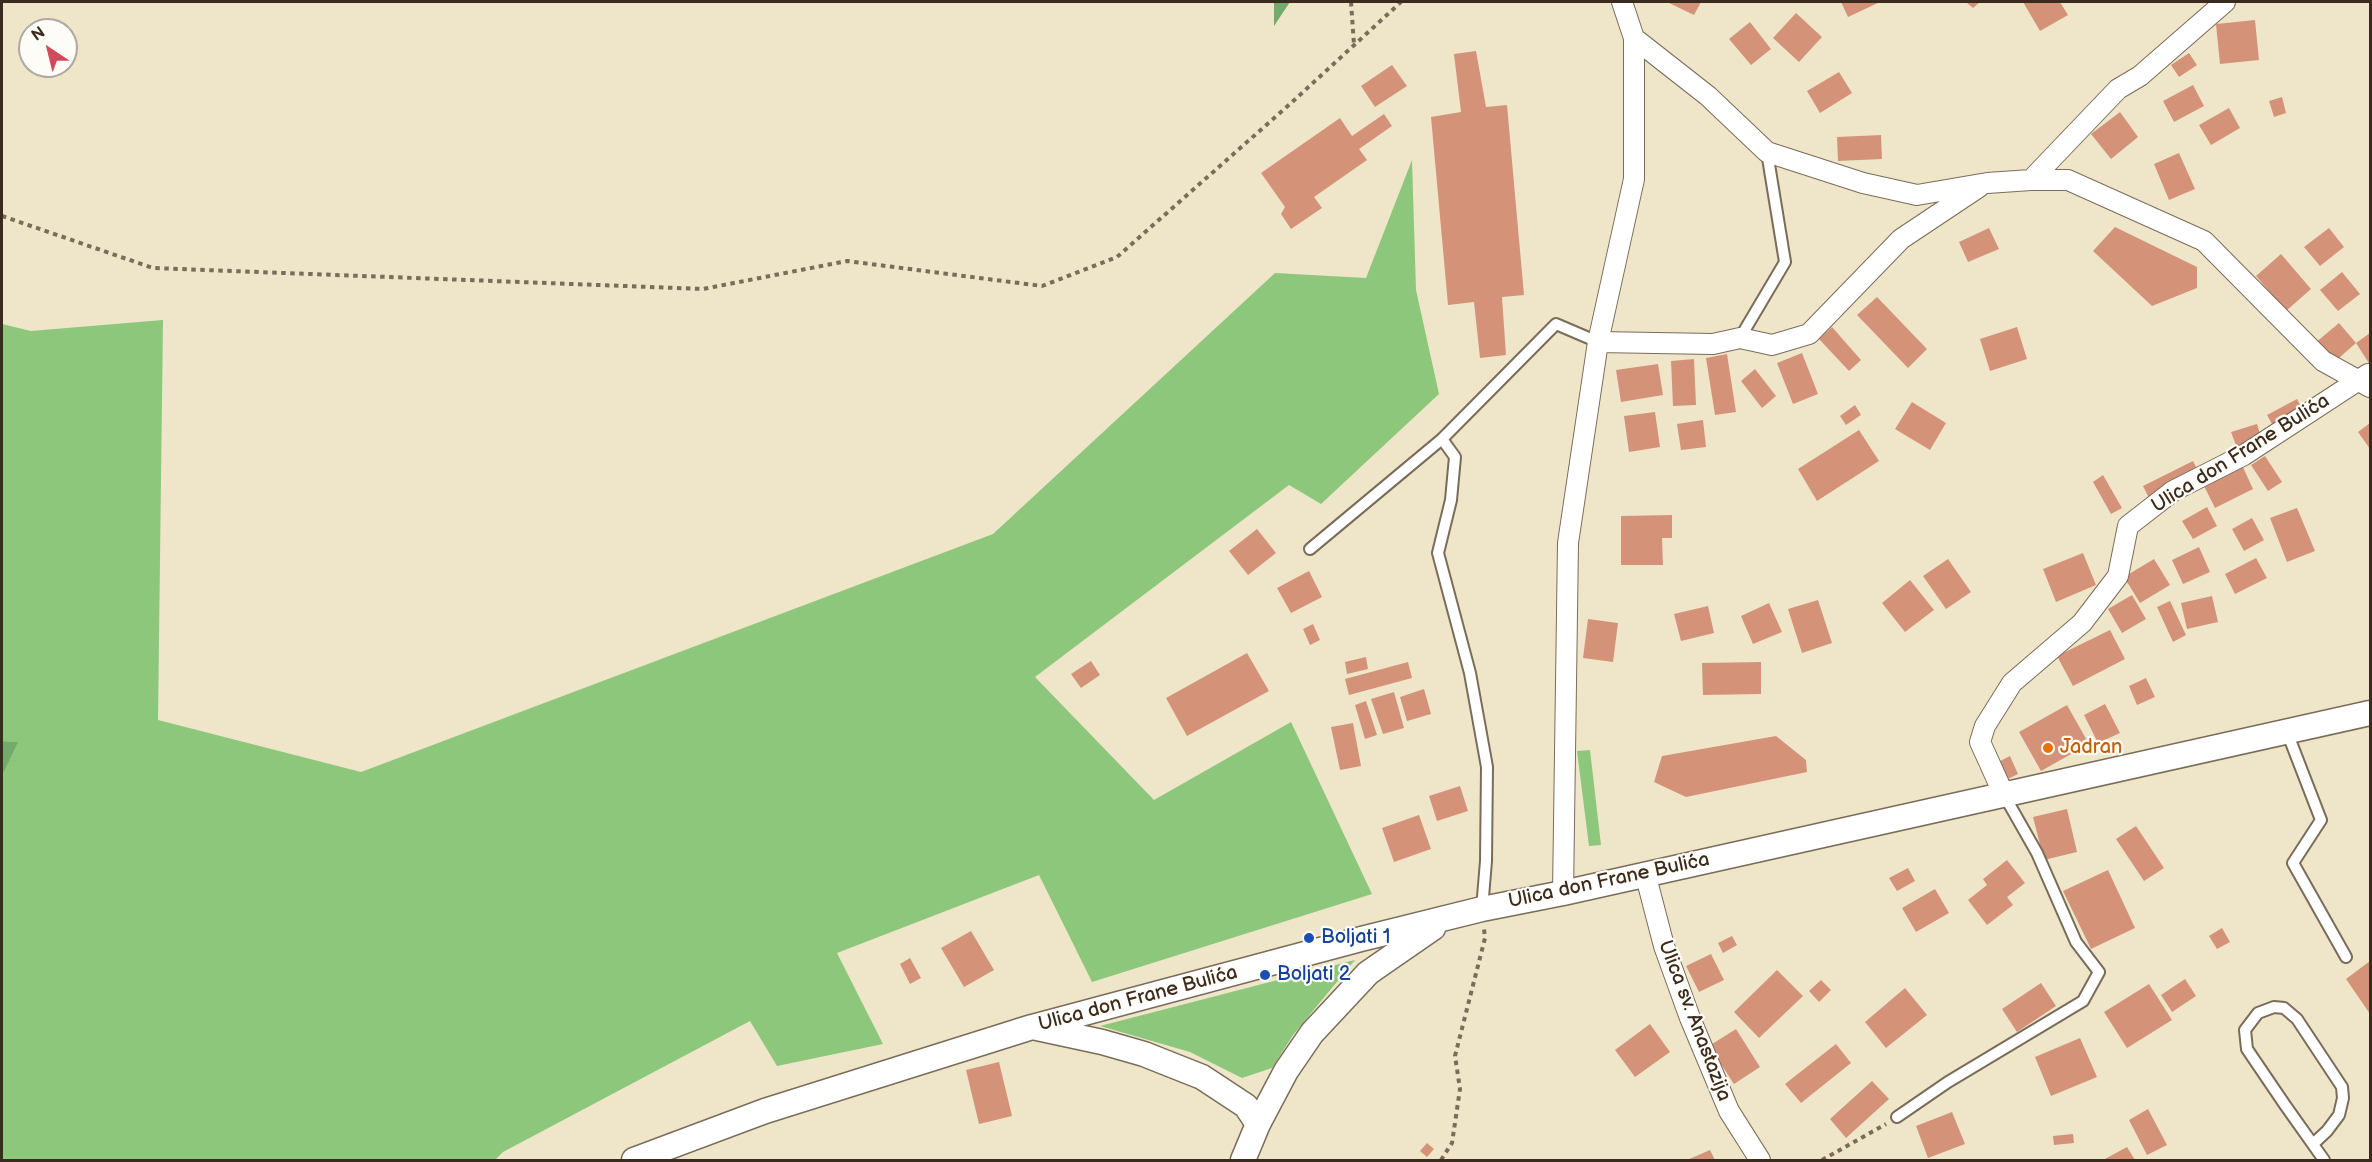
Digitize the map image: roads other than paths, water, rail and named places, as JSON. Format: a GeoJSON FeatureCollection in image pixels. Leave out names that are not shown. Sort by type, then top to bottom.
{"type":"FeatureCollection","features":[{"type":"Feature","properties":{"kind":"street"},"geometry":{"type":"LineString","coordinates":[[1563,893],[1568,543],[1598,342],[1634,179],[1634,38],[1622,2]]}},
{"type":"Feature","properties":{"kind":"street"},"geometry":{"type":"LineString","coordinates":[[2031,180],[2118,89],[2140,76],[2225,2]]}},
{"type":"Feature","properties":{"kind":"street"},"geometry":{"type":"LineString","coordinates":[[1634,38],[1708,96],[1767,153],[1863,183],[1917,195],[1986,183],[2068,180],[2204,241],[2323,361],[2367,380]]}},
{"type":"Feature","properties":{"kind":"street"},"geometry":{"type":"LineString","coordinates":[[1598,342],[1713,344],[1740,338],[1772,345],[1809,334],[1900,239],[1986,183]]}},
{"type":"Feature","properties":{"kind":"street","name":"Ulica don Frane Bulića"},"geometry":{"type":"LineString","coordinates":[[2004,795],[1980,742],[1985,726],[2012,683],[2082,622],[2118,576],[2128,526],[2173,491],[2244,455],[2367,380]]}},
{"type":"Feature","properties":{"kind":"street","name":"Ulica don Frane Bulića"},"geometry":{"type":"LineString","coordinates":[[633,1161],[765,1112],[1032,1027],[1361,939],[1482,909],[1563,893],[2370,713]]}},
{"type":"Feature","properties":{"kind":"street","name":"Ulica sv. Anastazija"},"geometry":{"type":"LineString","coordinates":[[1645,873],[1664,946],[1690,1018],[1729,1111],[1760,1161]]}},
{"type":"Feature","properties":{"kind":"street"},"geometry":{"type":"LineString","coordinates":[[1243,1161],[1258,1124],[1286,1071],[1312,1034],[1368,973],[1437,925],[1454,917]]}},
{"type":"Feature","properties":{"kind":"street"},"geometry":{"type":"LineString","coordinates":[[1032,1027],[1102,1042],[1184,1069],[1233,1096],[1246,1106],[1258,1124]]}},
{"type":"Feature","properties":{"kind":"lane"},"geometry":{"type":"LineString","coordinates":[[1740,338],[1785,262],[1767,153]]}},
{"type":"Feature","properties":{"kind":"lane"},"geometry":{"type":"LineString","coordinates":[[1310,549],[1442,439],[1556,324],[1598,342]]}},
{"type":"Feature","properties":{"kind":"lane"},"geometry":{"type":"LineString","coordinates":[[1442,439],[1455,457],[1451,500],[1438,553],[1470,673],[1487,767],[1486,861],[1482,909]]}},
{"type":"Feature","properties":{"kind":"lane"},"geometry":{"type":"LineString","coordinates":[[2287,732],[2321,820],[2293,863],[2346,957]]}},
{"type":"Feature","properties":{"kind":"lane"},"geometry":{"type":"LineString","coordinates":[[1897,1117],[1948,1082],[2084,1001],[2099,972],[2076,942],[2037,853],[2004,795]]}},
{"type":"Feature","properties":{"kind":"lane"},"geometry":{"type":"LineString","coordinates":[[2313,1144],[2327,1131],[2338,1115],[2343,1098],[2342,1087],[2297,1019],[2284,1008],[2274,1007],[2258,1013],[2245,1030],[2247,1048],[2324,1161]]}},
{"type":"Feature","properties":{"kind":"place","name":"Jadran"},"geometry":{"type":"Point","coordinates":[2048,748]}},
{"type":"Feature","properties":{"kind":"place","name":"Boljati 1"},"geometry":{"type":"Point","coordinates":[1309,938]}},
{"type":"Feature","properties":{"kind":"place","name":"Boljati 2"},"geometry":{"type":"Point","coordinates":[1265,975]}}]}
